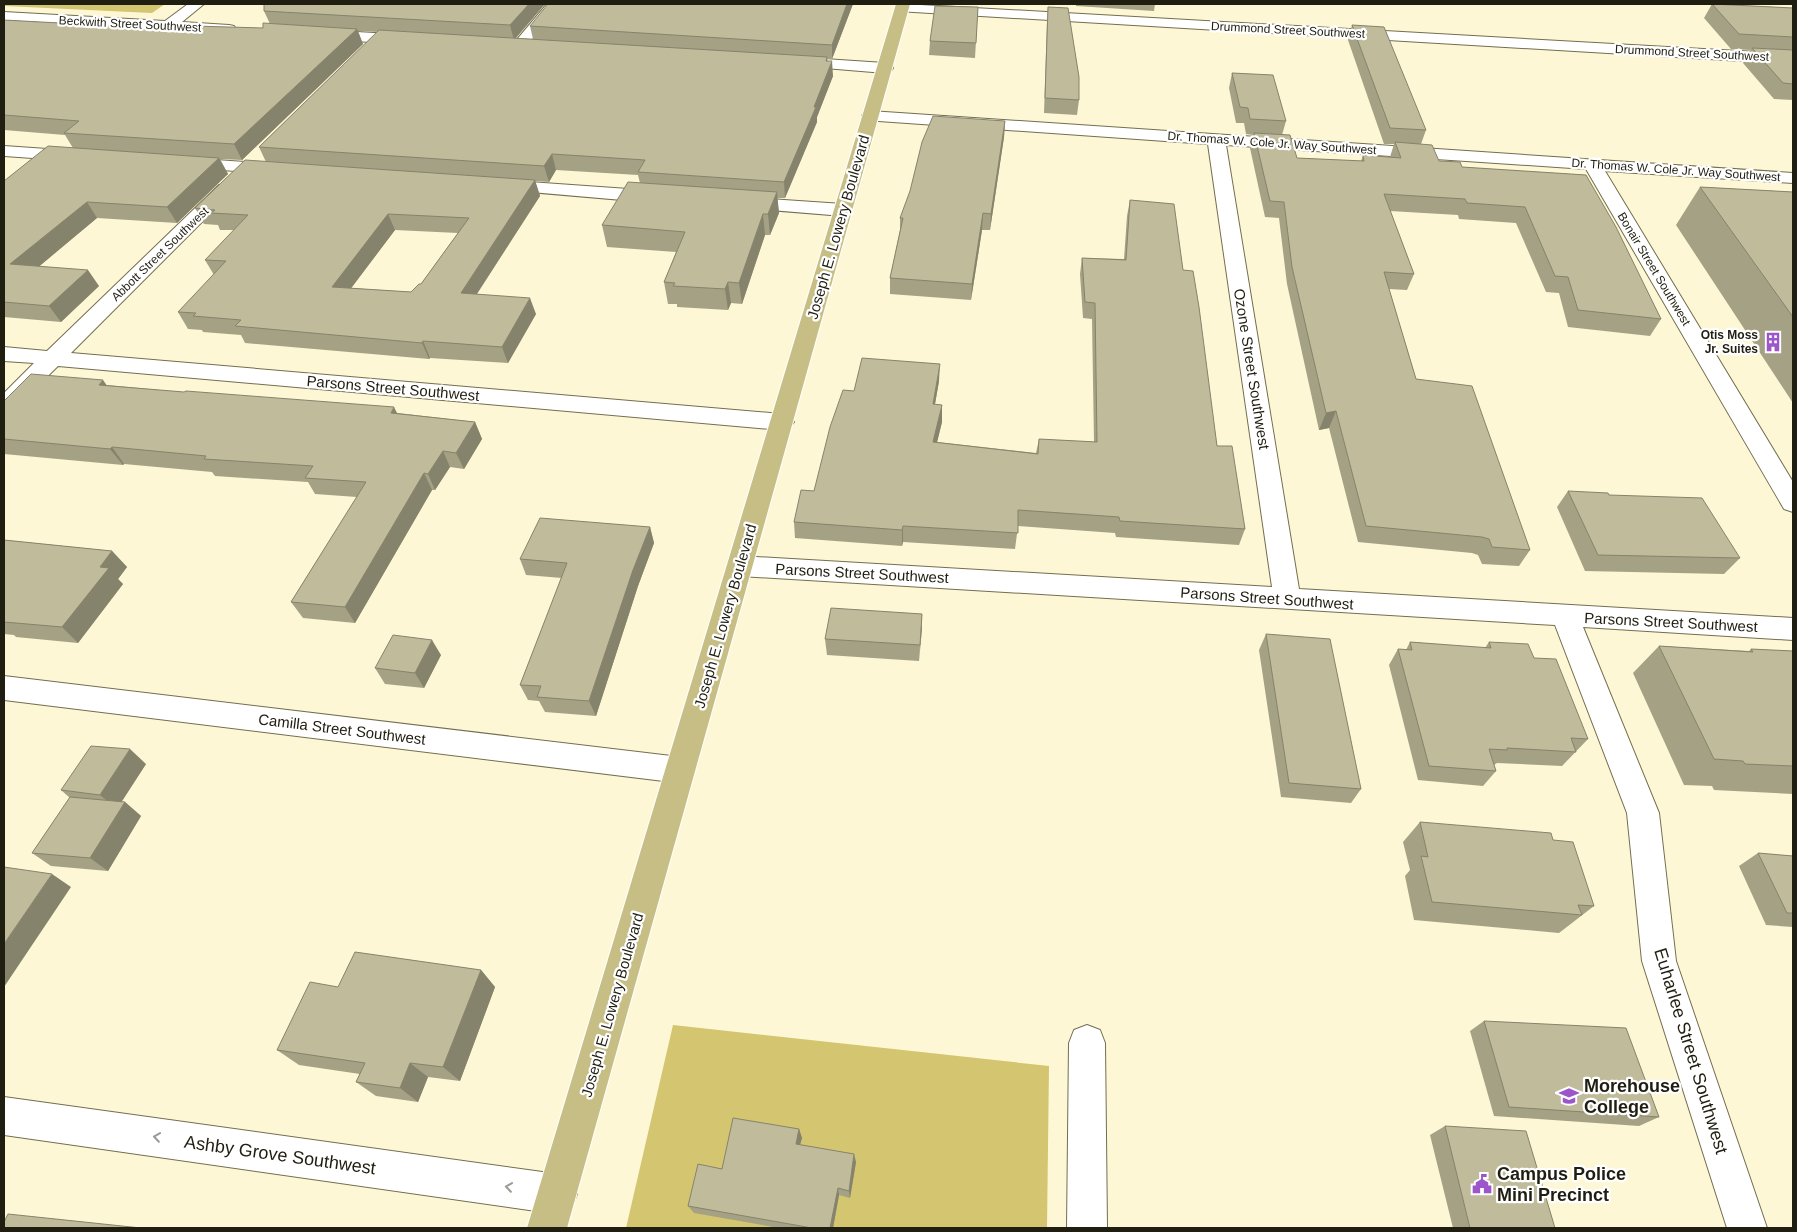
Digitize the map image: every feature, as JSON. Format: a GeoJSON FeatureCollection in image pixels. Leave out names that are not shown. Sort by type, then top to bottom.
{"type":"FeatureCollection","features":[{"type":"Feature","properties":{"kind":"main road","name":"Joseph E. Lowery Boulevard"},"geometry":{"type":"LineString","coordinates":[[552,1211],[903,6]]}},
{"type":"Feature","properties":{"kind":"street"},"geometry":{"type":"LineString","coordinates":[[167,26],[197,4]]}},
{"type":"Feature","properties":{"kind":"street"},"geometry":{"type":"LineString","coordinates":[[520,46],[554,4]]}},
{"type":"Feature","properties":{"kind":"street","name":"Drummond Street Southwest"},"geometry":{"type":"LineString","coordinates":[[903,6],[1793,59]]}},
{"type":"Feature","properties":{"kind":"street","name":"Beckwith Street Southwest"},"geometry":{"type":"LineString","coordinates":[[4,16],[244,30]]}},
{"type":"Feature","properties":{"kind":"street"},"geometry":{"type":"LineString","coordinates":[[303,34],[420,40]]}},
{"type":"Feature","properties":{"kind":"street"},"geometry":{"type":"LineString","coordinates":[[359,59],[380,38]]}},
{"type":"Feature","properties":{"kind":"street"},"geometry":{"type":"LineString","coordinates":[[500,45],[539,48]]}},
{"type":"Feature","properties":{"kind":"street"},"geometry":{"type":"LineString","coordinates":[[779,62],[885,68]]}},
{"type":"Feature","properties":{"kind":"street","name":"Dr. Thomas W. Cole Jr. Way Southwest"},"geometry":{"type":"LineString","coordinates":[[870,116],[1793,178]]}},
{"type":"Feature","properties":{"kind":"street","name":"Ozone Street Southwest"},"geometry":{"type":"LineString","coordinates":[[1216,139],[1287,599]]}},
{"type":"Feature","properties":{"kind":"street","name":"Abbott Street Southwest"},"geometry":{"type":"LineString","coordinates":[[4,406],[269,147]]}},
{"type":"Feature","properties":{"kind":"street"},"geometry":{"type":"LineString","coordinates":[[4,151],[92,157]]}},
{"type":"Feature","properties":{"kind":"street"},"geometry":{"type":"LineString","coordinates":[[170,162],[296,171]]}},
{"type":"Feature","properties":{"kind":"street","name":"Bonair Street Southwest"},"geometry":{"type":"LineString","coordinates":[[1592,164],[1793,503]]}},
{"type":"Feature","properties":{"kind":"street"},"geometry":{"type":"LineString","coordinates":[[482,184],[676,198]]}},
{"type":"Feature","properties":{"kind":"street"},"geometry":{"type":"LineString","coordinates":[[725,202],[844,210]]}},
{"type":"Feature","properties":{"kind":"street","name":"Parsons Street Southwest"},"geometry":{"type":"LineString","coordinates":[[4,354],[782,422]]}},
{"type":"Feature","properties":{"kind":"street","name":"Parsons Street Southwest"},"geometry":{"type":"LineString","coordinates":[[740,566],[1793,629]]}},
{"type":"Feature","properties":{"kind":"street","name":"Euharlee Street Southwest"},"geometry":{"type":"LineString","coordinates":[[1565,616],[1643,813],[1659,961],[1747,1228]]}},
{"type":"Feature","properties":{"kind":"street","name":"Camilla Street Southwest"},"geometry":{"type":"LineString","coordinates":[[4,688],[680,770]]}},
{"type":"Feature","properties":{"kind":"street"},"geometry":{"type":"LineString","coordinates":[[1086,1228],[1087,1043]]}},
{"type":"Feature","properties":{"kind":"street","name":"Ashby Grove Southwest"},"geometry":{"type":"LineString","coordinates":[[4,1116],[552,1211]]}},
{"type":"Feature","properties":{"kind":"shaded area"},"geometry":{"type":"Polygon","coordinates":[[[4,4],[165,4],[152,13],[4,6],[4,4]]]}},
{"type":"Feature","properties":{"kind":"shaded area"},"geometry":{"type":"Polygon","coordinates":[[[673,1025],[1049,1066],[1047,1228],[626,1228],[673,1025]]]}},
{"type":"Feature","properties":{"kind":"building"},"geometry":{"type":"Polygon","coordinates":[[[264,4],[529,4],[510,25],[264,11],[264,4]]]}},
{"type":"Feature","properties":{"kind":"building"},"geometry":{"type":"Polygon","coordinates":[[[548,4],[847,4],[832,45],[530,26],[548,4]]]}},
{"type":"Feature","properties":{"kind":"building"},"geometry":{"type":"Polygon","coordinates":[[[1712,4],[1793,8],[1793,37],[1739,34],[1712,4]]]}},
{"type":"Feature","properties":{"kind":"building"},"geometry":{"type":"Polygon","coordinates":[[[935,6],[978,7],[976,43],[930,41],[935,6]]]}},
{"type":"Feature","properties":{"kind":"building"},"geometry":{"type":"Polygon","coordinates":[[[1048,7],[1068,8],[1079,77],[1079,100],[1045,98],[1048,7]]]}},
{"type":"Feature","properties":{"kind":"building"},"geometry":{"type":"Polygon","coordinates":[[[4,20],[189,30],[194,26],[263,28],[263,23],[357,29],[234,144],[64,133],[79,121],[4,115],[4,20]]]}},
{"type":"Feature","properties":{"kind":"building"},"geometry":{"type":"Polygon","coordinates":[[[1352,25],[1384,27],[1426,130],[1390,128],[1352,25]]]}},
{"type":"Feature","properties":{"kind":"building"},"geometry":{"type":"Polygon","coordinates":[[[379,30],[827,57],[826,61],[832,61],[814,107],[816,107],[784,182],[638,172],[645,160],[552,154],[544,166],[259,147],[379,30]]]}},
{"type":"Feature","properties":{"kind":"building"},"geometry":{"type":"Polygon","coordinates":[[[1752,48],[1793,50],[1793,84],[1783,83],[1752,48]]]}},
{"type":"Feature","properties":{"kind":"building"},"geometry":{"type":"Polygon","coordinates":[[[1232,73],[1273,75],[1286,121],[1250,119],[1248,108],[1240,107],[1232,73]]]}},
{"type":"Feature","properties":{"kind":"building"},"geometry":{"type":"Polygon","coordinates":[[[933,116],[1005,121],[991,214],[983,213],[972,284],[890,278],[903,218],[900,218],[910,191],[922,142],[933,116]]]}},
{"type":"Feature","properties":{"kind":"building"},"geometry":{"type":"Polygon","coordinates":[[[1254,133],[1290,135],[1297,158],[1364,161],[1363,155],[1401,158],[1395,142],[1432,145],[1439,161],[1460,162],[1462,167],[1586,175],[1616,227],[1661,319],[1578,310],[1568,277],[1555,276],[1525,207],[1467,203],[1465,199],[1384,194],[1414,274],[1384,272],[1416,379],[1472,386],[1530,550],[1492,547],[1489,539],[1482,537],[1366,526],[1336,411],[1326,413],[1292,267],[1284,202],[1270,201],[1254,133]]]}},
{"type":"Feature","properties":{"kind":"building"},"geometry":{"type":"Polygon","coordinates":[[[48,146],[219,158],[167,207],[87,202],[10,264],[88,270],[49,306],[4,302],[4,181],[48,146]]]}},
{"type":"Feature","properties":{"kind":"building"},"geometry":{"type":"Polygon","coordinates":[[[245,160],[535,180],[461,293],[530,298],[502,347],[423,341],[422,343],[235,326],[241,320],[193,316],[196,313],[178,312],[226,261],[205,260],[248,215],[211,213],[215,210],[195,208],[245,160]],[[388,214],[332,287],[411,292],[421,284],[469,218],[388,214]]]}},
{"type":"Feature","properties":{"kind":"building"},"geometry":{"type":"Polygon","coordinates":[[[628,182],[777,192],[768,214],[763,214],[739,283],[728,282],[725,289],[673,286],[675,283],[664,282],[685,232],[602,225],[628,182]]]}},
{"type":"Feature","properties":{"kind":"building"},"geometry":{"type":"Polygon","coordinates":[[[1700,187],[1793,192],[1793,317],[1700,187]]]}},
{"type":"Feature","properties":{"kind":"building"},"geometry":{"type":"Polygon","coordinates":[[[1130,200],[1174,204],[1183,270],[1193,271],[1217,446],[1232,446],[1245,529],[1120,521],[1119,517],[1018,510],[1018,533],[903,526],[902,530],[794,522],[801,490],[814,491],[830,427],[843,390],[854,391],[862,358],[940,364],[933,404],[942,405],[933,442],[1038,454],[1039,439],[1097,442],[1095,303],[1085,302],[1082,258],[1126,260],[1130,200]]]}},
{"type":"Feature","properties":{"kind":"building"},"geometry":{"type":"Polygon","coordinates":[[[31,374],[103,380],[99,385],[394,407],[391,413],[475,422],[456,453],[443,451],[428,474],[424,473],[345,607],[291,602],[366,482],[305,478],[313,466],[204,459],[206,456],[4,439],[4,401],[31,374]]]}},
{"type":"Feature","properties":{"kind":"building"},"geometry":{"type":"Polygon","coordinates":[[[1568,491],[1608,493],[1609,495],[1702,498],[1740,558],[1598,555],[1568,491]]]}},
{"type":"Feature","properties":{"kind":"building"},"geometry":{"type":"Polygon","coordinates":[[[540,518],[650,527],[633,570],[589,701],[537,697],[541,686],[520,685],[567,563],[520,559],[540,518]]]}},
{"type":"Feature","properties":{"kind":"building"},"geometry":{"type":"Polygon","coordinates":[[[4,540],[112,551],[100,567],[109,568],[62,627],[4,622],[4,540]]]}},
{"type":"Feature","properties":{"kind":"building"},"geometry":{"type":"Polygon","coordinates":[[[831,608],[922,614],[920,645],[825,639],[831,608]]]}},
{"type":"Feature","properties":{"kind":"building"},"geometry":{"type":"Polygon","coordinates":[[[1266,634],[1330,639],[1361,789],[1289,783],[1266,634]]]}},
{"type":"Feature","properties":{"kind":"building"},"geometry":{"type":"Polygon","coordinates":[[[393,635],[432,640],[415,673],[375,668],[393,635]]]}},
{"type":"Feature","properties":{"kind":"building"},"geometry":{"type":"Polygon","coordinates":[[[1410,642],[1491,648],[1489,642],[1528,644],[1534,658],[1556,659],[1588,739],[1571,738],[1576,752],[1507,748],[1507,750],[1489,749],[1496,771],[1429,766],[1398,649],[1412,650],[1410,642]]]}},
{"type":"Feature","properties":{"kind":"building"},"geometry":{"type":"Polygon","coordinates":[[[1659,646],[1753,652],[1751,649],[1793,651],[1793,766],[1745,764],[1743,761],[1714,759],[1659,646]]]}},
{"type":"Feature","properties":{"kind":"building"},"geometry":{"type":"Polygon","coordinates":[[[91,746],[130,749],[100,795],[61,790],[91,746]]]}},
{"type":"Feature","properties":{"kind":"building"},"geometry":{"type":"Polygon","coordinates":[[[70,797],[125,802],[90,858],[32,853],[70,797]]]}},
{"type":"Feature","properties":{"kind":"building"},"geometry":{"type":"Polygon","coordinates":[[[1420,822],[1551,833],[1553,840],[1573,842],[1594,906],[1578,905],[1582,915],[1432,902],[1421,856],[1428,857],[1420,822]]]}},
{"type":"Feature","properties":{"kind":"building"},"geometry":{"type":"Polygon","coordinates":[[[1758,853],[1793,856],[1793,913],[1787,913],[1758,853]]]}},
{"type":"Feature","properties":{"kind":"building"},"geometry":{"type":"Polygon","coordinates":[[[4,867],[52,874],[4,944],[4,867]]]}},
{"type":"Feature","properties":{"kind":"building"},"geometry":{"type":"Polygon","coordinates":[[[355,952],[481,970],[443,1067],[410,1063],[400,1088],[356,1082],[365,1063],[277,1050],[310,982],[338,987],[355,952]]]}},
{"type":"Feature","properties":{"kind":"building"},"geometry":{"type":"Polygon","coordinates":[[[1484,1021],[1626,1028],[1659,1117],[1509,1107],[1484,1021]]]}},
{"type":"Feature","properties":{"kind":"building"},"geometry":{"type":"Polygon","coordinates":[[[733,1118],[799,1129],[796,1144],[854,1154],[849,1191],[838,1188],[830,1228],[812,1228],[688,1206],[698,1164],[722,1169],[733,1118]]]}},
{"type":"Feature","properties":{"kind":"building","name":"Campus Police Mini Precinct"},"geometry":{"type":"Polygon","coordinates":[[[1445,1126],[1526,1131],[1555,1228],[1470,1228],[1445,1126]]]}},
{"type":"Feature","properties":{"kind":"building"},"geometry":{"type":"Polygon","coordinates":[[[8,1214],[141,1228],[4,1228],[4,1222],[8,1214]]]}},
{"type":"Feature","properties":{"kind":"place","name":"Otis Moss Jr. Suites"},"geometry":{"type":"Point","coordinates":[1773,342]}},
{"type":"Feature","properties":{"kind":"place","name":"Morehouse College"},"geometry":{"type":"Point","coordinates":[1569,1096]}},
{"type":"Feature","properties":{"kind":"place","name":"Campus Police Mini Precinct"},"geometry":{"type":"Point","coordinates":[1482,1184]}}]}
